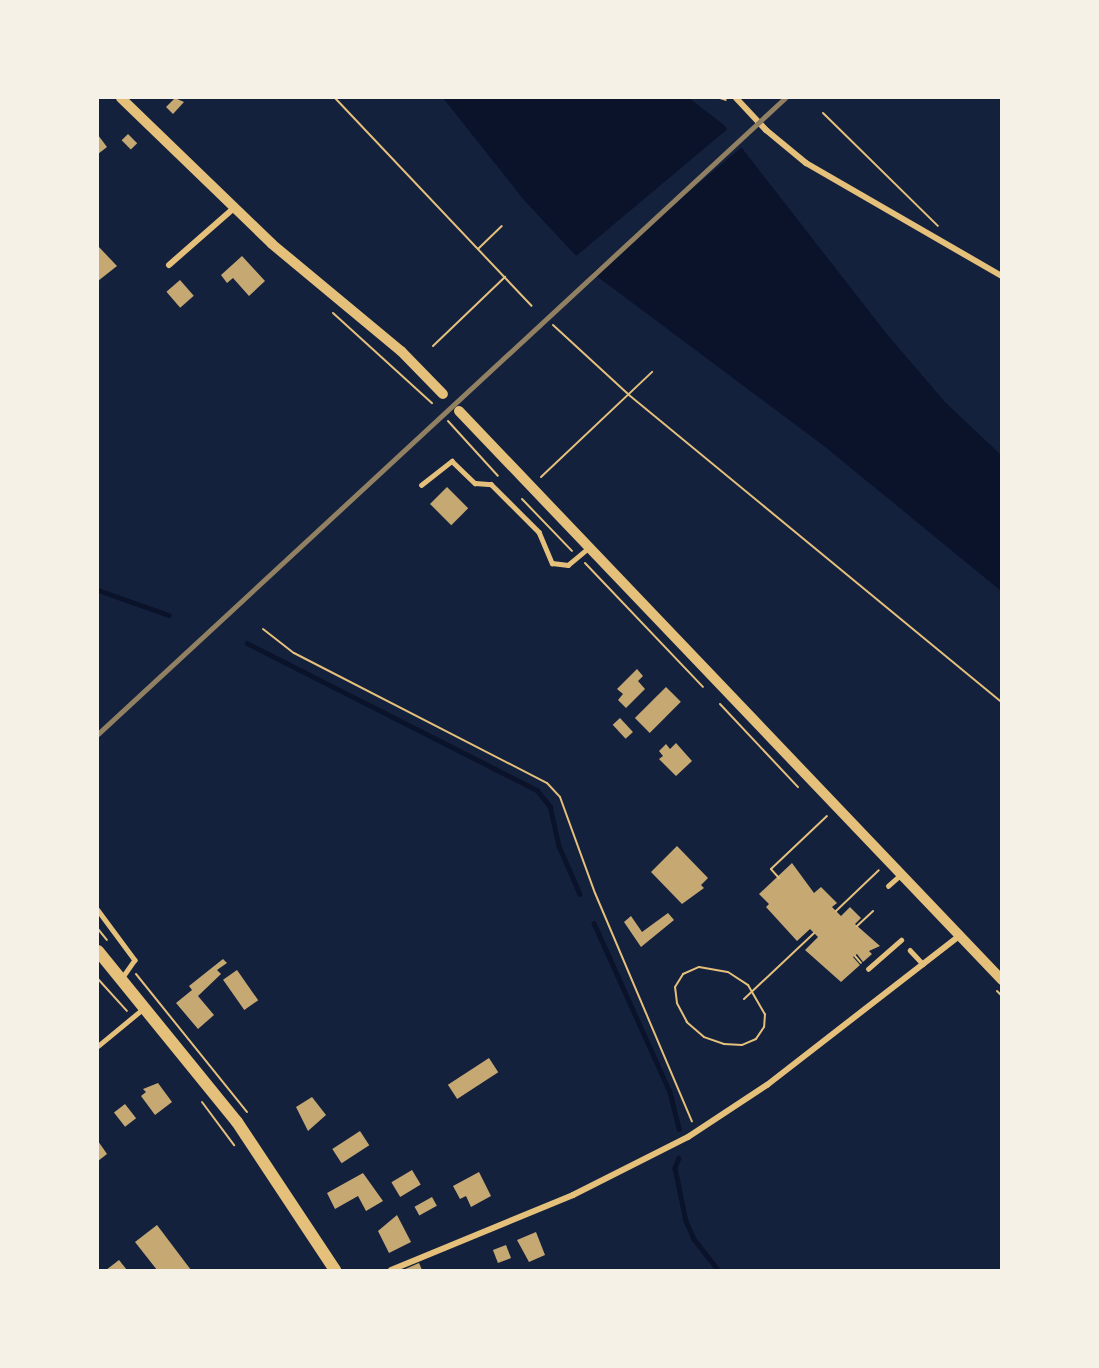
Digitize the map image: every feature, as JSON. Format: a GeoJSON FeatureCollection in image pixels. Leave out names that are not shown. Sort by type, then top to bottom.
{"type":"FeatureCollection","features":[{"type":"Feature","properties":{"kind":"main road"},"geometry":{"type":"LineString","coordinates":[[98,951],[146,1006],[237,1122],[335,1270]]}},
{"type":"Feature","properties":{"kind":"street"},"geometry":{"type":"LineString","coordinates":[[121,98],[296,265],[401,351],[443,393]]}},
{"type":"Feature","properties":{"kind":"street"},"geometry":{"type":"LineString","coordinates":[[736,98],[766,130],[806,163],[1002,276]]}},
{"type":"Feature","properties":{"kind":"street"},"geometry":{"type":"LineString","coordinates":[[169,265],[234,207]]}},
{"type":"Feature","properties":{"kind":"street"},"geometry":{"type":"LineString","coordinates":[[459,411],[530,488],[583,553],[893,882],[959,936],[1002,980]]}},
{"type":"Feature","properties":{"kind":"street"},"geometry":{"type":"LineString","coordinates":[[391,1270],[573,1195],[696,1132],[767,1085],[959,936]]}},
{"type":"Feature","properties":{"kind":"lane"},"geometry":{"type":"LineString","coordinates":[[421,485],[452,461],[475,483],[491,484],[539,532],[552,563],[565,566],[583,553]]}},
{"type":"Feature","properties":{"kind":"lane"},"geometry":{"type":"LineString","coordinates":[[98,910],[135,960],[122,978]]}},
{"type":"Feature","properties":{"kind":"lane"},"geometry":{"type":"LineString","coordinates":[[868,969],[901,940]]}},
{"type":"Feature","properties":{"kind":"lane"},"geometry":{"type":"LineString","coordinates":[[910,950],[923,964]]}},
{"type":"Feature","properties":{"kind":"lane"},"geometry":{"type":"LineString","coordinates":[[98,1046],[146,1006]]}},
{"type":"Feature","properties":{"kind":"path"},"geometry":{"type":"LineString","coordinates":[[335,98],[532,306]]}},
{"type":"Feature","properties":{"kind":"path"},"geometry":{"type":"LineString","coordinates":[[823,113],[944,232]]}},
{"type":"Feature","properties":{"kind":"path"},"geometry":{"type":"LineString","coordinates":[[477,249],[502,226]]}},
{"type":"Feature","properties":{"kind":"path"},"geometry":{"type":"LineString","coordinates":[[433,346],[505,277]]}},
{"type":"Feature","properties":{"kind":"path"},"geometry":{"type":"LineString","coordinates":[[553,325],[629,394],[1002,702]]}},
{"type":"Feature","properties":{"kind":"path"},"geometry":{"type":"LineString","coordinates":[[530,488],[652,372]]}},
{"type":"Feature","properties":{"kind":"path"},"geometry":{"type":"LineString","coordinates":[[448,421],[503,481]]}},
{"type":"Feature","properties":{"kind":"path"},"geometry":{"type":"LineString","coordinates":[[521,499],[583,553],[705,689]]}},
{"type":"Feature","properties":{"kind":"path"},"geometry":{"type":"LineString","coordinates":[[263,629],[294,653],[547,783],[560,797],[595,893],[666,1052],[696,1132]]}},
{"type":"Feature","properties":{"kind":"path"},"geometry":{"type":"LineString","coordinates":[[713,697],[802,790]]}},
{"type":"Feature","properties":{"kind":"path"},"geometry":{"type":"LineString","coordinates":[[822,812],[834,824]]}},
{"type":"Feature","properties":{"kind":"path"},"geometry":{"type":"LineString","coordinates":[[779,878],[771,869],[827,816]]}},
{"type":"Feature","properties":{"kind":"path"},"geometry":{"type":"LineString","coordinates":[[871,862],[893,882]]}},
{"type":"Feature","properties":{"kind":"path"},"geometry":{"type":"LineString","coordinates":[[836,911],[879,870]]}},
{"type":"Feature","properties":{"kind":"path"},"geometry":{"type":"LineString","coordinates":[[857,926],[873,910]]}},
{"type":"Feature","properties":{"kind":"path"},"geometry":{"type":"LineString","coordinates":[[744,999],[814,933]]}},
{"type":"Feature","properties":{"kind":"path"},"geometry":{"type":"LineString","coordinates":[[699,967],[728,972],[753,991],[763,1009],[764,1027],[756,1039],[738,1046],[714,1041],[695,1030],[681,1013],[675,993],[679,977],[699,967]]}},
{"type":"Feature","properties":{"kind":"path"},"geometry":{"type":"LineString","coordinates":[[98,979],[133,1017]]}},
{"type":"Feature","properties":{"kind":"path"},"geometry":{"type":"LineString","coordinates":[[200,1099],[240,1152]]}},
{"type":"Feature","properties":{"kind":"water"},"geometry":{"type":"Polygon","coordinates":[[[443,98],[689,98],[724,125],[886,333],[945,402],[1001,455],[1001,591],[824,446],[591,272],[523,199],[443,98]]]}},
{"type":"Feature","properties":{"kind":"pier"},"geometry":{"type":"Polygon","coordinates":[[[730,127],[745,145],[588,276],[573,259],[730,127]]]}},
{"type":"Feature","properties":{"kind":"building"},"geometry":{"type":"Polygon","coordinates":[[[175,98],[184,102],[173,114],[166,107],[175,98]]]}},
{"type":"Feature","properties":{"kind":"building"},"geometry":{"type":"Polygon","coordinates":[[[128,134],[137,143],[131,150],[122,140],[128,134]]]}},
{"type":"Feature","properties":{"kind":"building"},"geometry":{"type":"Polygon","coordinates":[[[98,135],[107,147],[98,154],[98,135]]]}},
{"type":"Feature","properties":{"kind":"building"},"geometry":{"type":"Polygon","coordinates":[[[98,246],[117,266],[98,281],[98,246]]]}},
{"type":"Feature","properties":{"kind":"building"},"geometry":{"type":"Polygon","coordinates":[[[242,256],[265,281],[249,296],[233,278],[227,283],[221,275],[242,256]]]}},
{"type":"Feature","properties":{"kind":"building"},"geometry":{"type":"Polygon","coordinates":[[[180,280],[194,296],[180,308],[166,292],[180,280]]]}},
{"type":"Feature","properties":{"kind":"building"},"geometry":{"type":"Polygon","coordinates":[[[447,487],[468,508],[451,525],[430,504],[447,487]]]}},
{"type":"Feature","properties":{"kind":"building"},"geometry":{"type":"Polygon","coordinates":[[[637,669],[643,676],[638,681],[645,689],[626,708],[618,700],[623,694],[617,689],[637,669]]]}},
{"type":"Feature","properties":{"kind":"building"},"geometry":{"type":"Polygon","coordinates":[[[666,687],[681,702],[650,733],[635,718],[666,687]]]}},
{"type":"Feature","properties":{"kind":"building"},"geometry":{"type":"Polygon","coordinates":[[[620,718],[633,732],[626,739],[613,725],[620,718]]]}},
{"type":"Feature","properties":{"kind":"building"},"geometry":{"type":"Polygon","coordinates":[[[676,743],[692,761],[676,776],[659,759],[663,756],[659,751],[666,744],[670,749],[676,743]]]}},
{"type":"Feature","properties":{"kind":"building"},"geometry":{"type":"Polygon","coordinates":[[[677,846],[708,878],[701,885],[704,888],[682,904],[651,872],[677,846]]]}},
{"type":"Feature","properties":{"kind":"building"},"geometry":{"type":"Polygon","coordinates":[[[792,863],[814,893],[821,887],[837,903],[832,907],[841,916],[850,907],[861,918],[855,924],[880,946],[869,951],[872,954],[863,962],[857,954],[853,957],[860,965],[841,982],[805,950],[818,937],[810,929],[797,941],[766,907],[769,904],[759,894],[792,863]]]}},
{"type":"Feature","properties":{"kind":"building"},"geometry":{"type":"Polygon","coordinates":[[[668,913],[674,920],[641,947],[624,922],[631,916],[642,932],[668,913]]]}},
{"type":"Feature","properties":{"kind":"building"},"geometry":{"type":"Polygon","coordinates":[[[223,959],[227,963],[217,970],[221,974],[198,996],[214,1015],[198,1029],[176,1003],[192,990],[189,986],[223,959]]]}},
{"type":"Feature","properties":{"kind":"building"},"geometry":{"type":"Polygon","coordinates":[[[237,970],[258,1000],[244,1010],[223,980],[237,970]]]}},
{"type":"Feature","properties":{"kind":"building"},"geometry":{"type":"Polygon","coordinates":[[[489,1058],[498,1072],[457,1099],[448,1085],[489,1058]]]}},
{"type":"Feature","properties":{"kind":"building"},"geometry":{"type":"Polygon","coordinates":[[[158,1083],[172,1102],[155,1115],[141,1096],[146,1092],[143,1089],[158,1083]]]}},
{"type":"Feature","properties":{"kind":"building"},"geometry":{"type":"Polygon","coordinates":[[[312,1097],[326,1115],[308,1131],[296,1107],[312,1097]]]}},
{"type":"Feature","properties":{"kind":"building"},"geometry":{"type":"Polygon","coordinates":[[[125,1104],[136,1118],[125,1127],[114,1113],[125,1104]]]}},
{"type":"Feature","properties":{"kind":"building"},"geometry":{"type":"Polygon","coordinates":[[[360,1131],[369,1145],[342,1163],[332,1149],[360,1131]]]}},
{"type":"Feature","properties":{"kind":"building"},"geometry":{"type":"Polygon","coordinates":[[[98,1141],[107,1154],[98,1161],[98,1141]]]}},
{"type":"Feature","properties":{"kind":"building"},"geometry":{"type":"Polygon","coordinates":[[[412,1170],[421,1185],[400,1197],[391,1182],[412,1170]]]}},
{"type":"Feature","properties":{"kind":"building"},"geometry":{"type":"Polygon","coordinates":[[[479,1172],[491,1196],[471,1207],[466,1196],[460,1199],[453,1186],[479,1172]]]}},
{"type":"Feature","properties":{"kind":"building"},"geometry":{"type":"Polygon","coordinates":[[[363,1173],[383,1201],[366,1211],[358,1196],[335,1209],[327,1193],[363,1173]]]}},
{"type":"Feature","properties":{"kind":"building"},"geometry":{"type":"Polygon","coordinates":[[[432,1197],[437,1206],[419,1215],[415,1207],[432,1197]]]}},
{"type":"Feature","properties":{"kind":"building"},"geometry":{"type":"Polygon","coordinates":[[[397,1215],[411,1242],[389,1253],[378,1231],[397,1215]]]}},
{"type":"Feature","properties":{"kind":"building"},"geometry":{"type":"Polygon","coordinates":[[[157,1225],[191,1270],[157,1270],[135,1242],[157,1225]]]}},
{"type":"Feature","properties":{"kind":"building"},"geometry":{"type":"Polygon","coordinates":[[[536,1232],[545,1255],[529,1262],[517,1240],[536,1232]]]}},
{"type":"Feature","properties":{"kind":"building"},"geometry":{"type":"Polygon","coordinates":[[[506,1245],[511,1258],[498,1263],[493,1250],[506,1245]]]}},
{"type":"Feature","properties":{"kind":"building"},"geometry":{"type":"Polygon","coordinates":[[[119,1260],[127,1270],[106,1270],[119,1260]]]}},
{"type":"Feature","properties":{"kind":"building"},"geometry":{"type":"Polygon","coordinates":[[[419,1263],[422,1270],[403,1270],[419,1263]]]}},
{"type":"Feature","properties":{"kind":"waterway"},"geometry":{"type":"LineString","coordinates":[[98,590],[169,615]]}},
{"type":"Feature","properties":{"kind":"waterway"},"geometry":{"type":"LineString","coordinates":[[247,643],[537,790],[550,806],[559,846],[580,894]]}},
{"type":"Feature","properties":{"kind":"waterway"},"geometry":{"type":"LineString","coordinates":[[594,923],[670,1092],[679,1129]]}},
{"type":"Feature","properties":{"kind":"waterway"},"geometry":{"type":"LineString","coordinates":[[679,1158],[675,1168],[686,1221],[694,1239],[718,1270]]}},
{"type":"Feature","properties":{"kind":"railway"},"geometry":{"type":"LineString","coordinates":[[98,734],[785,98]]}}]}
